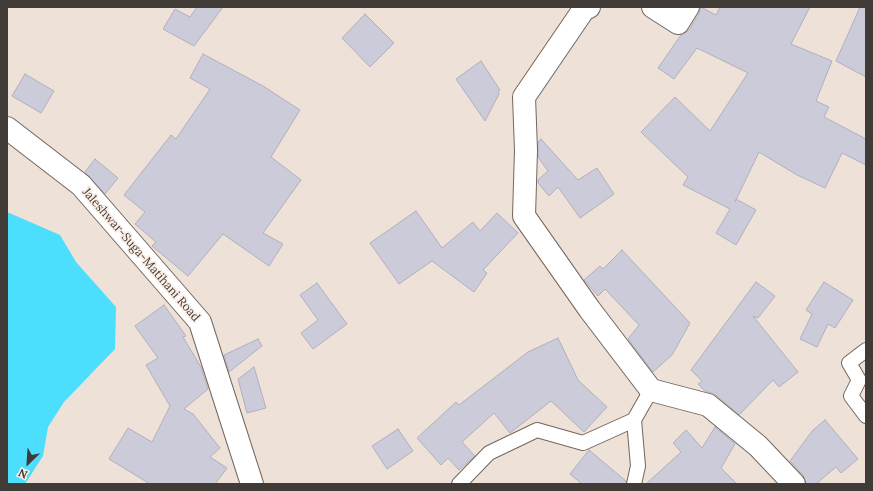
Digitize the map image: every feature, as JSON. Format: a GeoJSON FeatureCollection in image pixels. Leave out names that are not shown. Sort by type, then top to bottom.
{"type":"FeatureCollection","features":[{"type":"Feature","properties":{"kind":"street"},"geometry":{"type":"LineString","coordinates":[[589,7],[584,9],[524,97],[526,150],[524,216],[590,310],[651,390],[708,404],[758,446],[794,484]]}},
{"type":"Feature","properties":{"kind":"street"},"geometry":{"type":"LineString","coordinates":[[654,7],[678,23],[688,7]]}},
{"type":"Feature","properties":{"kind":"street","name":"Jaleshwar-Suga-Matihani Road"},"geometry":{"type":"LineString","coordinates":[[7,128],[81,185],[200,322],[252,484]]}},
{"type":"Feature","properties":{"kind":"lane"},"geometry":{"type":"LineString","coordinates":[[866,350],[849,363],[859,380],[851,396],[866,416]]}},
{"type":"Feature","properties":{"kind":"lane"},"geometry":{"type":"LineString","coordinates":[[634,484],[638,466],[634,420],[651,390]]}},
{"type":"Feature","properties":{"kind":"lane"},"geometry":{"type":"LineString","coordinates":[[459,484],[489,453],[537,430],[583,442],[634,420]]}},
{"type":"Feature","properties":{"kind":"water"},"geometry":{"type":"Polygon","coordinates":[[[7,212],[60,235],[76,262],[116,307],[115,349],[64,402],[48,427],[43,456],[25,484],[7,484],[7,212]]]}},
{"type":"Feature","properties":{"kind":"building"},"geometry":{"type":"Polygon","coordinates":[[[197,7],[223,7],[194,46],[163,29],[175,9],[190,17],[197,7]]]}},
{"type":"Feature","properties":{"kind":"building"},"geometry":{"type":"Polygon","coordinates":[[[701,7],[716,15],[720,7],[810,7],[791,44],[832,61],[816,101],[829,107],[824,117],[866,139],[866,165],[842,153],[825,188],[797,175],[759,152],[736,199],[756,210],[736,245],[716,233],[730,209],[683,185],[688,177],[641,132],[675,97],[710,131],[748,73],[697,48],[674,79],[658,68],[681,35],[689,30],[699,14],[701,7]]]}},
{"type":"Feature","properties":{"kind":"building"},"geometry":{"type":"Polygon","coordinates":[[[860,7],[866,7],[866,77],[836,61],[860,7]]]}},
{"type":"Feature","properties":{"kind":"building"},"geometry":{"type":"Polygon","coordinates":[[[365,14],[394,43],[370,67],[342,38],[365,14]]]}},
{"type":"Feature","properties":{"kind":"building"},"geometry":{"type":"Polygon","coordinates":[[[203,54],[263,86],[300,110],[271,157],[301,180],[263,233],[283,244],[269,266],[223,234],[188,276],[152,246],[156,242],[135,224],[145,212],[124,195],[171,135],[176,139],[210,89],[190,78],[203,54]]]}},
{"type":"Feature","properties":{"kind":"building"},"geometry":{"type":"Polygon","coordinates":[[[481,61],[500,90],[498,91],[499,94],[485,121],[456,79],[481,61]]]}},
{"type":"Feature","properties":{"kind":"building"},"geometry":{"type":"Polygon","coordinates":[[[25,74],[54,91],[41,113],[12,96],[25,74]]]}},
{"type":"Feature","properties":{"kind":"building"},"geometry":{"type":"Polygon","coordinates":[[[541,139],[578,180],[597,168],[614,194],[580,218],[558,187],[549,196],[538,183],[538,180],[548,171],[538,157],[538,142],[541,139]]]}},
{"type":"Feature","properties":{"kind":"building"},"geometry":{"type":"Polygon","coordinates":[[[95,159],[118,178],[105,194],[85,172],[95,159]]]}},
{"type":"Feature","properties":{"kind":"building"},"geometry":{"type":"Polygon","coordinates":[[[416,211],[442,248],[473,222],[480,231],[497,213],[518,233],[483,270],[487,273],[474,292],[432,261],[399,284],[370,243],[416,211]]]}},
{"type":"Feature","properties":{"kind":"building"},"geometry":{"type":"Polygon","coordinates":[[[622,250],[690,323],[672,355],[653,372],[628,339],[639,325],[605,289],[598,296],[584,280],[600,266],[603,269],[622,250]]]}},
{"type":"Feature","properties":{"kind":"building"},"geometry":{"type":"Polygon","coordinates":[[[756,282],[775,296],[758,318],[753,316],[798,372],[779,387],[773,380],[739,415],[716,395],[705,391],[698,384],[702,381],[691,370],[756,282]]]}},
{"type":"Feature","properties":{"kind":"building"},"geometry":{"type":"Polygon","coordinates":[[[824,282],[853,300],[835,328],[828,324],[817,347],[800,339],[812,314],[806,310],[824,282]]]}},
{"type":"Feature","properties":{"kind":"building"},"geometry":{"type":"Polygon","coordinates":[[[317,283],[347,324],[313,349],[301,333],[318,320],[300,295],[317,283]]]}},
{"type":"Feature","properties":{"kind":"building"},"geometry":{"type":"Polygon","coordinates":[[[164,305],[186,336],[183,337],[201,367],[208,389],[184,409],[193,414],[220,448],[210,457],[227,468],[215,484],[150,484],[109,459],[128,428],[152,442],[170,406],[146,365],[158,358],[135,326],[164,305]]]}},
{"type":"Feature","properties":{"kind":"building"},"geometry":{"type":"Polygon","coordinates":[[[558,338],[578,380],[607,407],[584,432],[551,401],[510,433],[494,413],[462,442],[475,456],[459,470],[448,458],[441,465],[417,438],[456,402],[459,405],[528,352],[558,338]]]}},
{"type":"Feature","properties":{"kind":"building"},"geometry":{"type":"Polygon","coordinates":[[[258,339],[262,346],[229,372],[224,355],[258,339]]]}},
{"type":"Feature","properties":{"kind":"building"},"geometry":{"type":"Polygon","coordinates":[[[254,367],[266,408],[247,413],[238,379],[254,367]]]}},
{"type":"Feature","properties":{"kind":"building"},"geometry":{"type":"Polygon","coordinates":[[[825,420],[858,459],[841,473],[836,467],[816,484],[806,484],[803,475],[790,461],[813,430],[825,420]]]}},
{"type":"Feature","properties":{"kind":"building"},"geometry":{"type":"Polygon","coordinates":[[[715,427],[735,444],[721,468],[737,484],[646,484],[681,452],[673,443],[686,430],[702,448],[715,427]]]}},
{"type":"Feature","properties":{"kind":"building"},"geometry":{"type":"Polygon","coordinates":[[[398,429],[413,451],[387,469],[372,446],[398,429]]]}},
{"type":"Feature","properties":{"kind":"building"},"geometry":{"type":"Polygon","coordinates":[[[589,450],[626,481],[626,484],[582,484],[570,474],[589,450]]]}}]}
